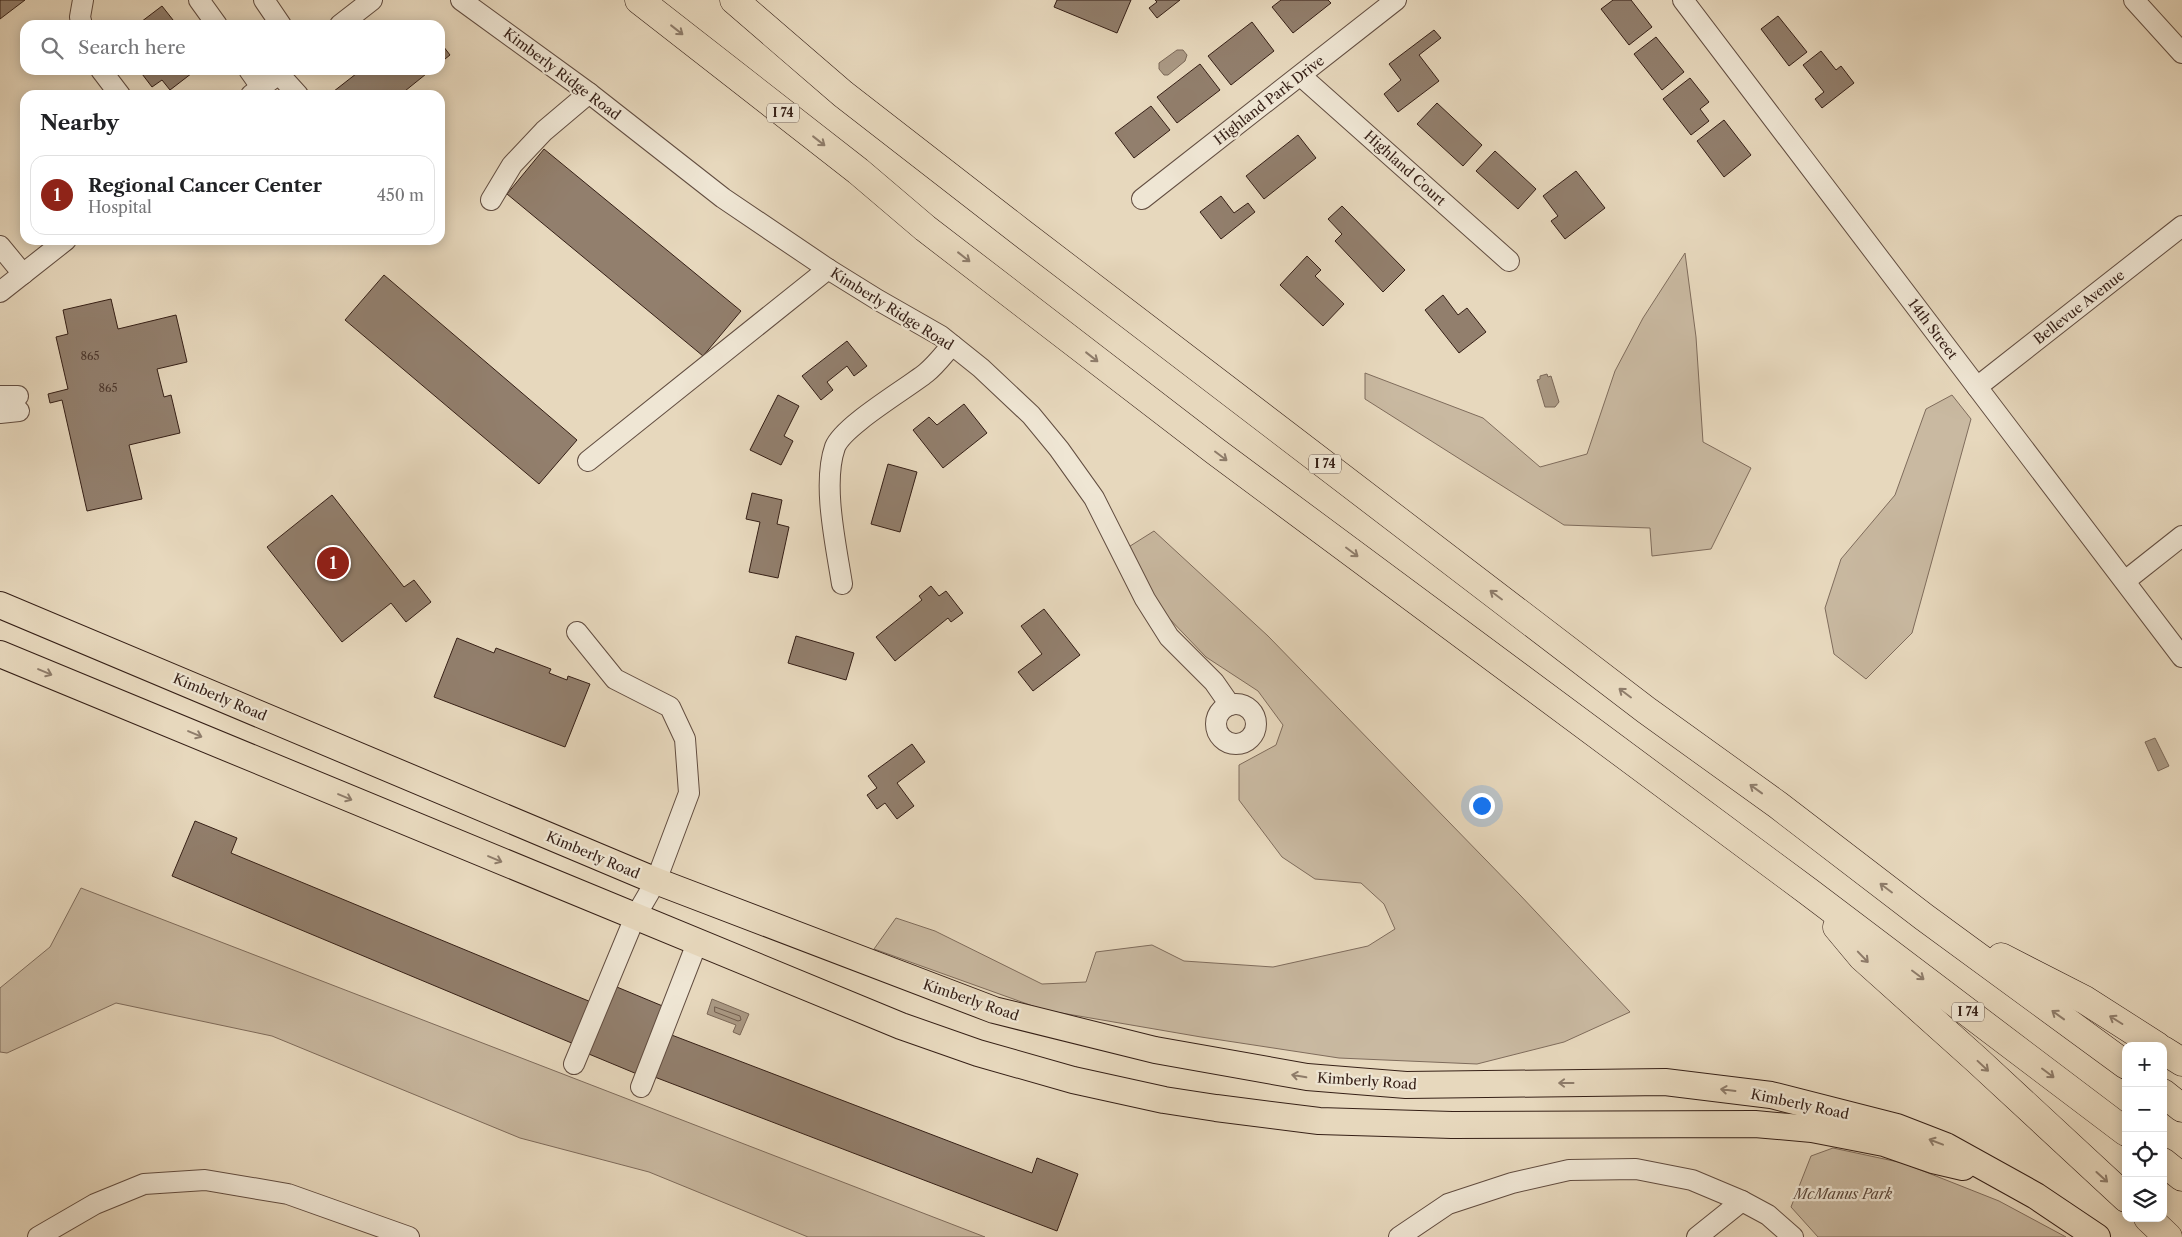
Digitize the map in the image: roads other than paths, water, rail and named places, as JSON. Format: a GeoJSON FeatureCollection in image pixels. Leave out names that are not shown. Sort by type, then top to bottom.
{"type":"FeatureCollection","features":[{"type":"Feature","properties":{"kind":"highway","name":"I 74"},"geometry":{"type":"LineString","coordinates":[[639,0],[858,172],[925,228],[1200,439],[1809,892],[2122,1129]]}},
{"type":"Feature","properties":{"kind":"highway","name":"I 74"},"geometry":{"type":"LineString","coordinates":[[734,0],[843,94],[1014,227],[1646,710],[1778,805],[1924,917],[2122,1062]]}},
{"type":"Feature","properties":{"kind":"highway"},"geometry":{"type":"LineString","coordinates":[[1809,892],[1862,957],[2122,1194]]}},
{"type":"Feature","properties":{"kind":"highway"},"geometry":{"type":"LineString","coordinates":[[1924,917],[2085,1000],[2151,1042]]}},
{"type":"Feature","properties":{"kind":"highway"},"geometry":{"type":"LineString","coordinates":[[2167,1053],[2182,1062]]}},
{"type":"Feature","properties":{"kind":"highway"},"geometry":{"type":"LineString","coordinates":[[2167,1096],[2182,1108]]}},
{"type":"Feature","properties":{"kind":"highway"},"geometry":{"type":"LineString","coordinates":[[2167,1165],[2182,1177]]}},
{"type":"Feature","properties":{"kind":"highway"},"geometry":{"type":"LineString","coordinates":[[2152,1222],[2168,1237]]}},
{"type":"Feature","properties":{"kind":"main road","name":"Kimberly Road"},"geometry":{"type":"LineString","coordinates":[[0,605],[656,882],[994,1010],[1155,1050],[1307,1077],[1406,1085],[1665,1082],[1771,1095],[1897,1127],[1946,1146],[2036,1196],[2097,1237]]}},
{"type":"Feature","properties":{"kind":"main road","name":"Kimberly Road"},"geometry":{"type":"LineString","coordinates":[[0,654],[901,1026],[978,1053],[1073,1080],[1164,1100],[1319,1121],[1452,1125],[1755,1124],[1812,1129],[1884,1143],[1933,1160],[1994,1174]]}},
{"type":"Feature","properties":{"kind":"street"},"geometry":{"type":"LineString","coordinates":[[81,20],[83,0]]}},
{"type":"Feature","properties":{"kind":"street"},"geometry":{"type":"LineString","coordinates":[[199,0],[213,20]]}},
{"type":"Feature","properties":{"kind":"street"},"geometry":{"type":"LineString","coordinates":[[264,0],[278,20]]}},
{"type":"Feature","properties":{"kind":"street"},"geometry":{"type":"LineString","coordinates":[[346,20],[372,0]]}},
{"type":"Feature","properties":{"kind":"street","name":"Kimberly Ridge Road"},"geometry":{"type":"LineString","coordinates":[[461,0],[589,93],[723,198],[828,269],[941,336],[1032,415],[1094,498],[1145,599],[1168,637],[1214,682],[1230,706]]}},
{"type":"Feature","properties":{"kind":"street","name":"Highland Park Drive"},"geometry":{"type":"LineString","coordinates":[[1142,199],[1396,0]]}},
{"type":"Feature","properties":{"kind":"street","name":"14th Street"},"geometry":{"type":"LineString","coordinates":[[1683,0],[2182,657]]}},
{"type":"Feature","properties":{"kind":"street"},"geometry":{"type":"LineString","coordinates":[[2134,0],[2182,54]]}},
{"type":"Feature","properties":{"kind":"street"},"geometry":{"type":"LineString","coordinates":[[105,75],[116,90]]}},
{"type":"Feature","properties":{"kind":"street"},"geometry":{"type":"LineString","coordinates":[[251,75],[256,90]]}},
{"type":"Feature","properties":{"kind":"street"},"geometry":{"type":"LineString","coordinates":[[257,90],[278,75]]}},
{"type":"Feature","properties":{"kind":"street"},"geometry":{"type":"LineString","coordinates":[[284,75],[295,90]]}},
{"type":"Feature","properties":{"kind":"street","name":"Highland Court"},"geometry":{"type":"LineString","coordinates":[[1301,76],[1509,261]]}},
{"type":"Feature","properties":{"kind":"street"},"geometry":{"type":"LineString","coordinates":[[491,200],[519,158],[544,131],[589,93]]}},
{"type":"Feature","properties":{"kind":"street","name":"Bellevue Avenue"},"geometry":{"type":"LineString","coordinates":[[1977,387],[2182,226]]}},
{"type":"Feature","properties":{"kind":"street"},"geometry":{"type":"LineString","coordinates":[[0,292],[60,245]]}},
{"type":"Feature","properties":{"kind":"street"},"geometry":{"type":"LineString","coordinates":[[0,246],[23,274]]}},
{"type":"Feature","properties":{"kind":"street"},"geometry":{"type":"LineString","coordinates":[[588,461],[828,269]]}},
{"type":"Feature","properties":{"kind":"street"},"geometry":{"type":"LineString","coordinates":[[842,584],[830,502],[835,446],[846,432],[927,372],[952,345]]}},
{"type":"Feature","properties":{"kind":"street"},"geometry":{"type":"LineString","coordinates":[[2125,581],[2182,536]]}},
{"type":"Feature","properties":{"kind":"street"},"geometry":{"type":"LineString","coordinates":[[574,1064],[635,917],[656,882],[689,793],[685,739],[670,708],[615,679],[577,632]]}},
{"type":"Feature","properties":{"kind":"street"},"geometry":{"type":"LineString","coordinates":[[641,1087],[697,943]]}},
{"type":"Feature","properties":{"kind":"street"},"geometry":{"type":"LineString","coordinates":[[1399,1237],[1448,1204],[1512,1183],[1569,1170],[1636,1169],[1692,1180],[1768,1214],[1793,1237]]}},
{"type":"Feature","properties":{"kind":"street"},"geometry":{"type":"LineString","coordinates":[[38,1237],[95,1204],[144,1184],[205,1180],[288,1194],[410,1237]]}},
{"type":"Feature","properties":{"kind":"street"},"geometry":{"type":"LineString","coordinates":[[1696,1237],[1742,1202]]}},
{"type":"Feature","properties":{"kind":"water"},"geometry":{"type":"Polygon","coordinates":[[[1177,50],[1183,50],[1187,55],[1185,61],[1168,75],[1164,75],[1159,69],[1159,63],[1177,50]]]}},
{"type":"Feature","properties":{"kind":"water"},"geometry":{"type":"Polygon","coordinates":[[[1547,374],[1548,377],[1551,376],[1559,402],[1555,407],[1545,407],[1537,380],[1540,379],[1540,376],[1547,374]]]}},
{"type":"Feature","properties":{"kind":"water"},"geometry":{"type":"Polygon","coordinates":[[[2155,738],[2169,766],[2158,771],[2145,742],[2155,738]]]}},
{"type":"Feature","properties":{"kind":"water"},"geometry":{"type":"Polygon","coordinates":[[[712,999],[749,1014],[740,1035],[733,1032],[736,1025],[707,1014],[712,999]]]}},
{"type":"Feature","properties":{"kind":"place","name":"Regional Cancer Center"},"geometry":{"type":"Point","coordinates":[333,563]}},
{"type":"Feature","properties":{"kind":"park label","name":"McManus Park"},"geometry":{"type":"Point","coordinates":[1843,1194]}}]}
